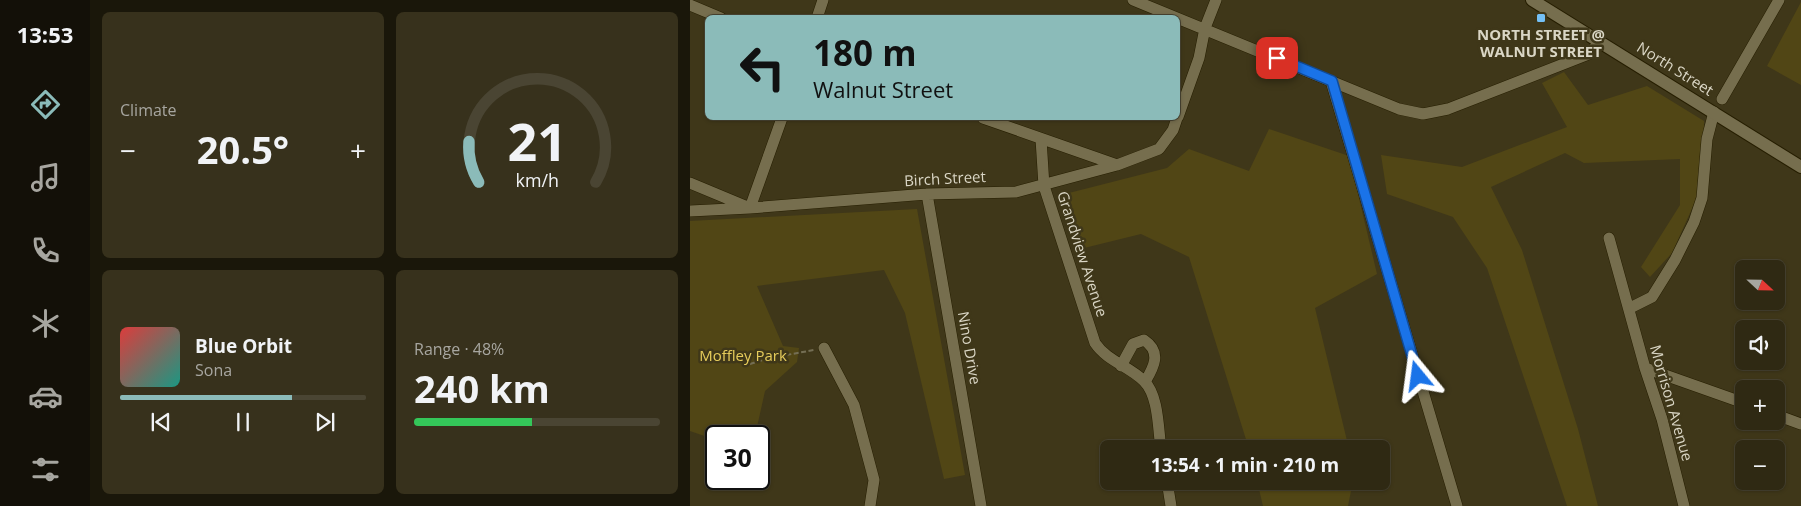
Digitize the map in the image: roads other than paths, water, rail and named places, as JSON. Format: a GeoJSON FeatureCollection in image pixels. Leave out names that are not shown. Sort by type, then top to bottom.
{"type":"FeatureCollection","features":[{"type":"Feature","properties":{"kind":"main road","name":"North Street"},"geometry":{"type":"LineString","coordinates":[[1532,0],[1801,167]]}},
{"type":"Feature","properties":{"kind":"street"},"geometry":{"type":"LineString","coordinates":[[818,15],[823,0]]}},
{"type":"Feature","properties":{"kind":"street"},"geometry":{"type":"LineString","coordinates":[[1133,0],[1172,15]]}},
{"type":"Feature","properties":{"kind":"street","name":"Birch Street"},"geometry":{"type":"LineString","coordinates":[[1180,109],[1199,58],[1205,28],[1216,0]]}},
{"type":"Feature","properties":{"kind":"street"},"geometry":{"type":"LineString","coordinates":[[1722,99],[1779,0]]}},
{"type":"Feature","properties":{"kind":"street"},"geometry":{"type":"LineString","coordinates":[[690,5],[714,15]]}},
{"type":"Feature","properties":{"kind":"street"},"geometry":{"type":"LineString","coordinates":[[1180,18],[1399,109],[1423,114],[1448,110],[1589,54],[1600,42]]}},
{"type":"Feature","properties":{"kind":"street"},"geometry":{"type":"LineString","coordinates":[[1332,81],[1456,506]]}},
{"type":"Feature","properties":{"kind":"street"},"geometry":{"type":"LineString","coordinates":[[1630,308],[1652,297],[1675,260],[1694,222],[1702,198],[1707,139],[1714,112]]}},
{"type":"Feature","properties":{"kind":"street"},"geometry":{"type":"LineString","coordinates":[[690,183],[750,208],[781,120]]}},
{"type":"Feature","properties":{"kind":"street"},"geometry":{"type":"LineString","coordinates":[[988,120],[1117,165]]}},
{"type":"Feature","properties":{"kind":"street","name":"Birch Street"},"geometry":{"type":"LineString","coordinates":[[690,211],[928,194],[1016,192],[1117,165],[1159,148],[1173,130],[1176,120]]}},
{"type":"Feature","properties":{"kind":"street","name":"Grandview Avenue"},"geometry":{"type":"LineString","coordinates":[[1042,140],[1044,186],[1095,343],[1102,353],[1145,382]]}},
{"type":"Feature","properties":{"kind":"street","name":"Nino Drive"},"geometry":{"type":"LineString","coordinates":[[928,194],[981,506]]}},
{"type":"Feature","properties":{"kind":"street","name":"Morrison Avenue"},"geometry":{"type":"LineString","coordinates":[[1610,238],[1645,368],[1662,420],[1684,506]]}},
{"type":"Feature","properties":{"kind":"street"},"geometry":{"type":"LineString","coordinates":[[1121,366],[1133,344],[1144,340],[1152,345],[1156,356],[1145,382],[1153,397],[1160,440]]}},
{"type":"Feature","properties":{"kind":"street"},"geometry":{"type":"LineString","coordinates":[[824,348],[854,404],[874,480],[870,506]]}},
{"type":"Feature","properties":{"kind":"street"},"geometry":{"type":"LineString","coordinates":[[1645,368],[1735,400]]}},
{"type":"Feature","properties":{"kind":"street"},"geometry":{"type":"LineString","coordinates":[[1785,418],[1801,424]]}},
{"type":"Feature","properties":{"kind":"street"},"geometry":{"type":"LineString","coordinates":[[1168,490],[1171,506]]}},
{"type":"Feature","properties":{"kind":"place","name":"NORTH STREET @ WALNUT STREET"},"geometry":{"type":"Point","coordinates":[1541,18]}},
{"type":"Feature","properties":{"kind":"park label","name":"Moffley Park"},"geometry":{"type":"Point","coordinates":[743,356]}}]}
